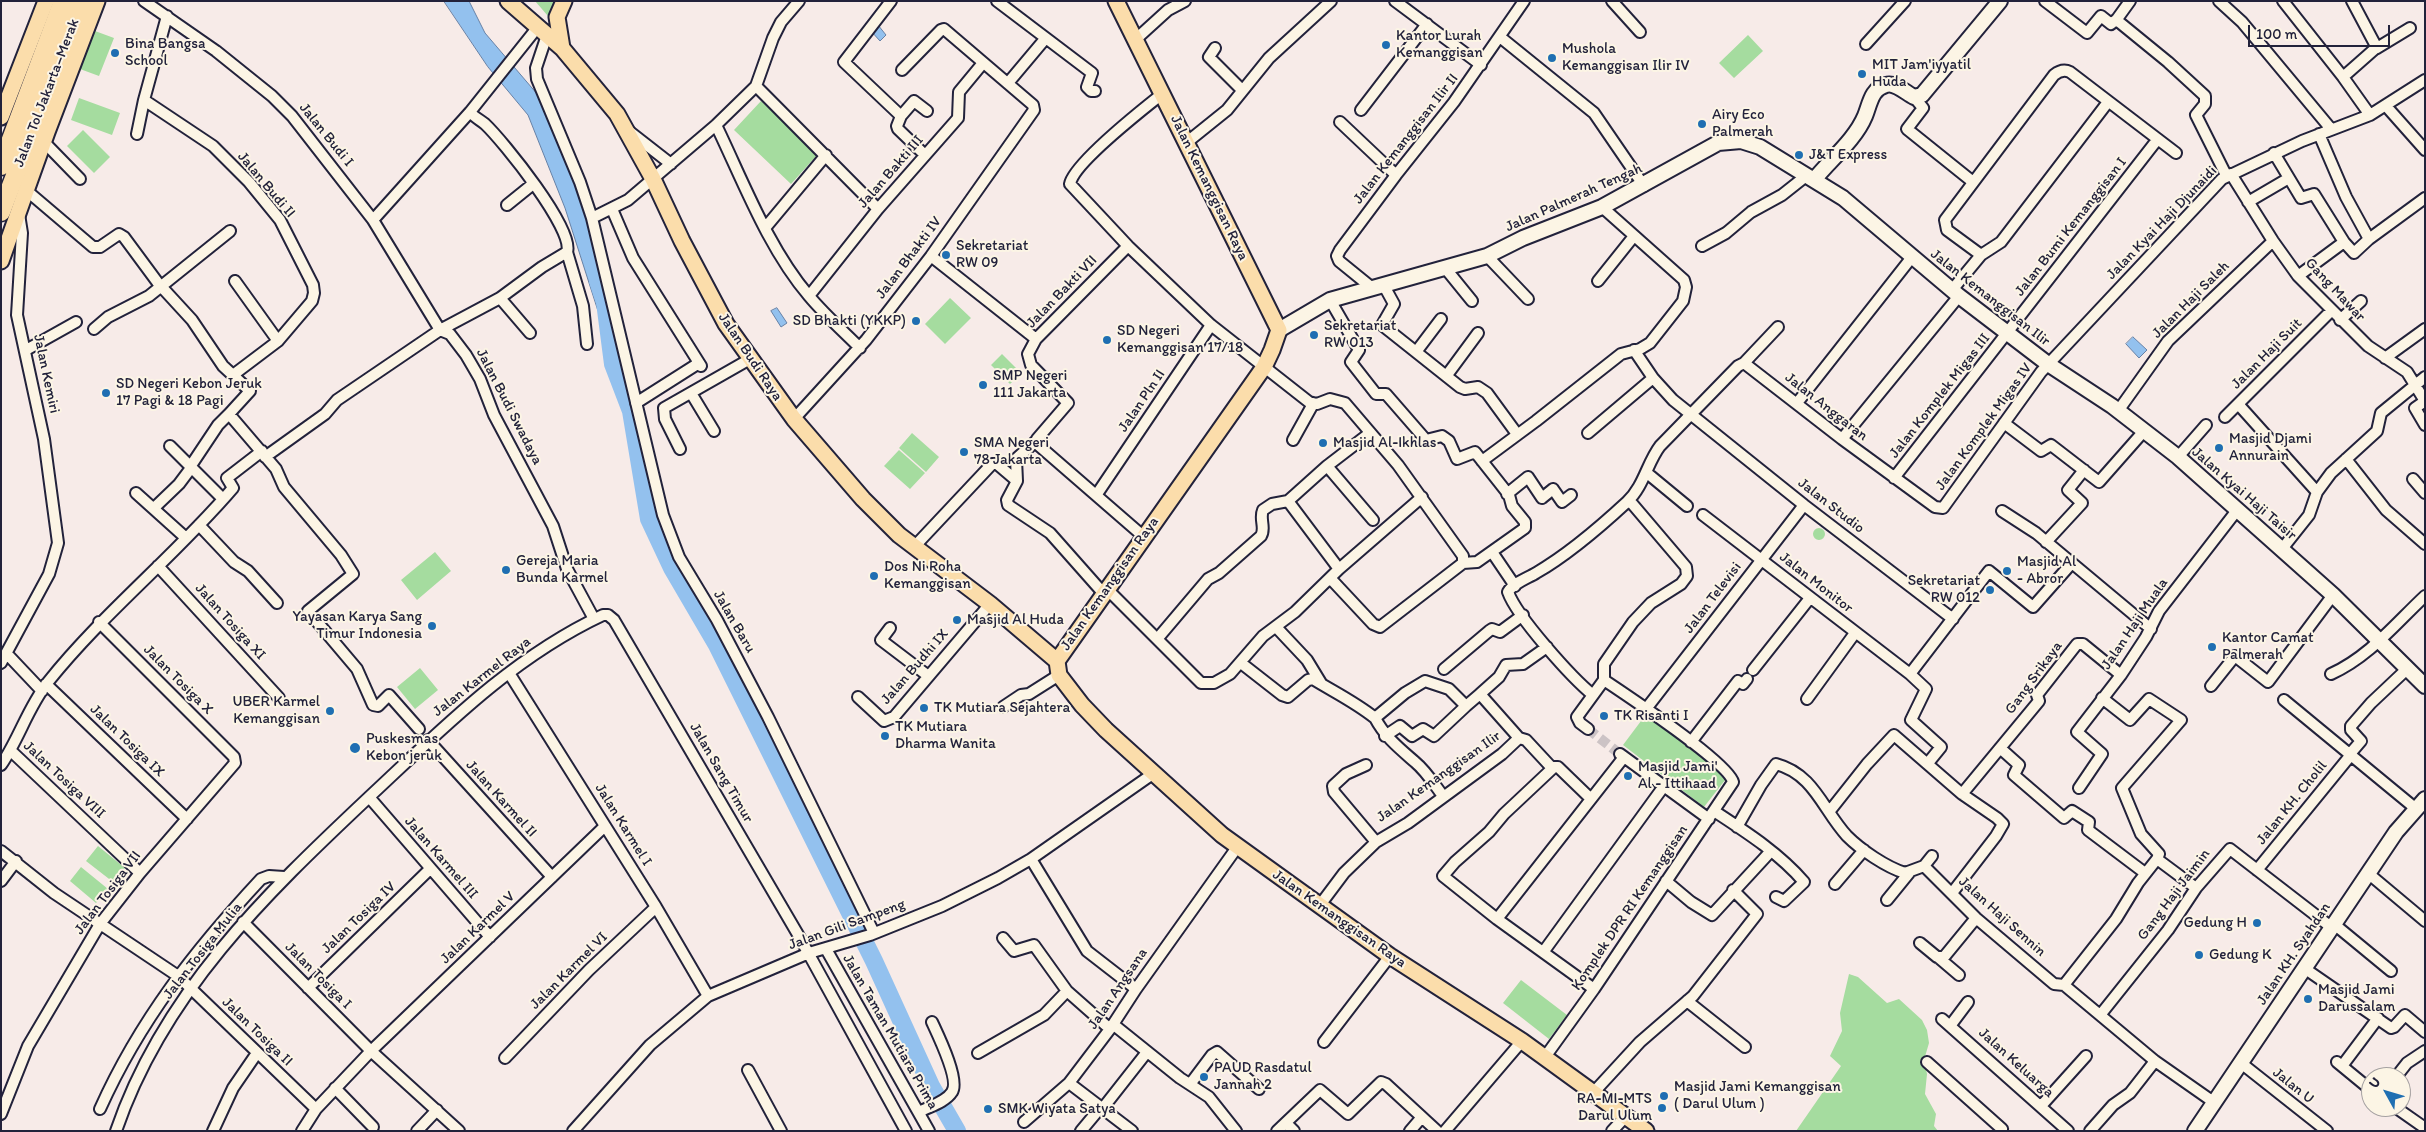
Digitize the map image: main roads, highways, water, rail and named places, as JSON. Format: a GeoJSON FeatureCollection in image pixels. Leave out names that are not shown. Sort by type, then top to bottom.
{"type":"FeatureCollection","features":[{"type":"Feature","properties":{"kind":"highway","name":"Jalan Tol Jakarta–Merak"},"geometry":{"type":"LineString","coordinates":[[1,166],[63,1]]}},
{"type":"Feature","properties":{"kind":"highway","name":"Jalan Tol Jakarta–Merak"},"geometry":{"type":"LineString","coordinates":[[10,211],[82,1]]}},
{"type":"Feature","properties":{"kind":"main road"},"geometry":{"type":"LineString","coordinates":[[1,116],[46,1]]}},
{"type":"Feature","properties":{"kind":"main road"},"geometry":{"type":"LineString","coordinates":[[1,261],[10,211],[26,190],[97,1]]}},
{"type":"Feature","properties":{"kind":"main road","name":"Jalan Budi Raya"},"geometry":{"type":"LineString","coordinates":[[508,1],[562,48],[603,96],[627,130],[653,179],[686,249],[726,324],[794,419],[863,499],[914,548],[990,604],[1058,668]]}},
{"type":"Feature","properties":{"kind":"main road"},"geometry":{"type":"LineString","coordinates":[[562,48],[557,18],[564,1]]}},
{"type":"Feature","properties":{"kind":"main road","name":"Jalan Kemanggisan Raya"},"geometry":{"type":"LineString","coordinates":[[1116,1],[1279,330],[1264,367],[1140,533],[1058,668],[1071,692],[1100,723],[1238,846],[1390,956],[1522,1041],[1646,1131]]}},
{"type":"Feature","properties":{"kind":"water"},"geometry":{"type":"Polygon","coordinates":[[[444,1],[469,1],[485,33],[538,95],[583,192],[610,299],[598,311],[565,208],[528,115],[488,67],[444,1]]]}},
{"type":"Feature","properties":{"kind":"water"},"geometry":{"type":"Polygon","coordinates":[[[878,25],[886,35],[880,41],[871,31],[878,25]]]}},
{"type":"Feature","properties":{"kind":"water"},"geometry":{"type":"Polygon","coordinates":[[[777,308],[787,323],[781,327],[771,311],[777,308]]]}},
{"type":"Feature","properties":{"kind":"water"},"geometry":{"type":"Polygon","coordinates":[[[2133,337],[2147,350],[2139,358],[2126,344],[2133,337]]]}},
{"type":"Feature","properties":{"kind":"waterway"},"geometry":{"type":"LineString","coordinates":[[598,281],[605,302],[613,364],[631,411],[649,519],[672,568],[717,645],[874,961],[931,1086],[957,1131]]}},
{"type":"Feature","properties":{"kind":"tunnel"},"geometry":{"type":"LineString","coordinates":[[1588,729],[1620,754]]}},
{"type":"Feature","properties":{"kind":"place","name":"Kantor Lurah Kemanggisan"},"geometry":{"type":"Point","coordinates":[1386,45]}},
{"type":"Feature","properties":{"kind":"place","name":"Bina Bangsa School"},"geometry":{"type":"Point","coordinates":[115,53]}},
{"type":"Feature","properties":{"kind":"place","name":"Mushola Kemanggisan Ilir IV"},"geometry":{"type":"Point","coordinates":[1552,58]}},
{"type":"Feature","properties":{"kind":"place","name":"MIT Jam'iyyatil Huda"},"geometry":{"type":"Point","coordinates":[1862,74]}},
{"type":"Feature","properties":{"kind":"place","name":"Airy Eco Palmerah"},"geometry":{"type":"Point","coordinates":[1702,124]}},
{"type":"Feature","properties":{"kind":"place","name":"J&T Express"},"geometry":{"type":"Point","coordinates":[1799,155]}},
{"type":"Feature","properties":{"kind":"place","name":"Sekretariat RW 09"},"geometry":{"type":"Point","coordinates":[946,255]}},
{"type":"Feature","properties":{"kind":"place","name":"SD Bhakti (YKKP)"},"geometry":{"type":"Point","coordinates":[916,321]}},
{"type":"Feature","properties":{"kind":"place","name":"Sekretariat RW 013"},"geometry":{"type":"Point","coordinates":[1314,335]}},
{"type":"Feature","properties":{"kind":"place","name":"SD Negeri Kemanggisan 17/18"},"geometry":{"type":"Point","coordinates":[1107,340]}},
{"type":"Feature","properties":{"kind":"place","name":"SMP Negeri 111 Jakarta"},"geometry":{"type":"Point","coordinates":[983,385]}},
{"type":"Feature","properties":{"kind":"place","name":"SD Negeri Kebon Jeruk 17 Pagi & 18 Pagi"},"geometry":{"type":"Point","coordinates":[106,393]}},
{"type":"Feature","properties":{"kind":"place","name":"Masjid Al-Ikhlas"},"geometry":{"type":"Point","coordinates":[1323,443]}},
{"type":"Feature","properties":{"kind":"place","name":"Masjid Djami Annurain"},"geometry":{"type":"Point","coordinates":[2219,448]}},
{"type":"Feature","properties":{"kind":"place","name":"SMA Negeri 78 Jakarta"},"geometry":{"type":"Point","coordinates":[964,452]}},
{"type":"Feature","properties":{"kind":"place","name":"Gereja Maria Bunda Karmel"},"geometry":{"type":"Point","coordinates":[506,570]}},
{"type":"Feature","properties":{"kind":"place","name":"Masjid Al - Abror"},"geometry":{"type":"Point","coordinates":[2007,571]}},
{"type":"Feature","properties":{"kind":"place","name":"Dos Ni Roha Kemanggisan"},"geometry":{"type":"Point","coordinates":[874,576]}},
{"type":"Feature","properties":{"kind":"place","name":"Sekretariat RW 012"},"geometry":{"type":"Point","coordinates":[1990,590]}},
{"type":"Feature","properties":{"kind":"place","name":"Masjid Al Huda"},"geometry":{"type":"Point","coordinates":[957,620]}},
{"type":"Feature","properties":{"kind":"place","name":"Yayasan Karya Sang Timur Indonesia"},"geometry":{"type":"Point","coordinates":[432,626]}},
{"type":"Feature","properties":{"kind":"place","name":"Kantor Camat Palmerah"},"geometry":{"type":"Point","coordinates":[2212,647]}},
{"type":"Feature","properties":{"kind":"place","name":"TK Mutiara Sejahtera"},"geometry":{"type":"Point","coordinates":[924,708]}},
{"type":"Feature","properties":{"kind":"place","name":"UBER Karmel Kemanggisan"},"geometry":{"type":"Point","coordinates":[330,711]}},
{"type":"Feature","properties":{"kind":"place","name":"TK Risanti I"},"geometry":{"type":"Point","coordinates":[1604,716]}},
{"type":"Feature","properties":{"kind":"place","name":"TK Mutiara Dharma Wanita"},"geometry":{"type":"Point","coordinates":[885,736]}},
{"type":"Feature","properties":{"kind":"place","name":"Puskesmas Kebon jeruk"},"geometry":{"type":"Point","coordinates":[355,748]}},
{"type":"Feature","properties":{"kind":"place","name":"Masjid Jami' Al - Ittihaad"},"geometry":{"type":"Point","coordinates":[1628,776]}},
{"type":"Feature","properties":{"kind":"place","name":"Gedung H"},"geometry":{"type":"Point","coordinates":[2257,923]}},
{"type":"Feature","properties":{"kind":"place","name":"Gedung K"},"geometry":{"type":"Point","coordinates":[2199,955]}},
{"type":"Feature","properties":{"kind":"place","name":"Masjid Jami Darussalam"},"geometry":{"type":"Point","coordinates":[2308,999]}},
{"type":"Feature","properties":{"kind":"place","name":"PAUD Rasdatul Jannah 2"},"geometry":{"type":"Point","coordinates":[1204,1077]}},
{"type":"Feature","properties":{"kind":"place","name":"Masjid Jami Kemanggisan ( Darul Ulum )"},"geometry":{"type":"Point","coordinates":[1664,1096]}},
{"type":"Feature","properties":{"kind":"place","name":"RA-MI-MTS Darul Ulum"},"geometry":{"type":"Point","coordinates":[1662,1108]}},
{"type":"Feature","properties":{"kind":"place","name":"SMK Wiyata Satya"},"geometry":{"type":"Point","coordinates":[988,1109]}}]}
